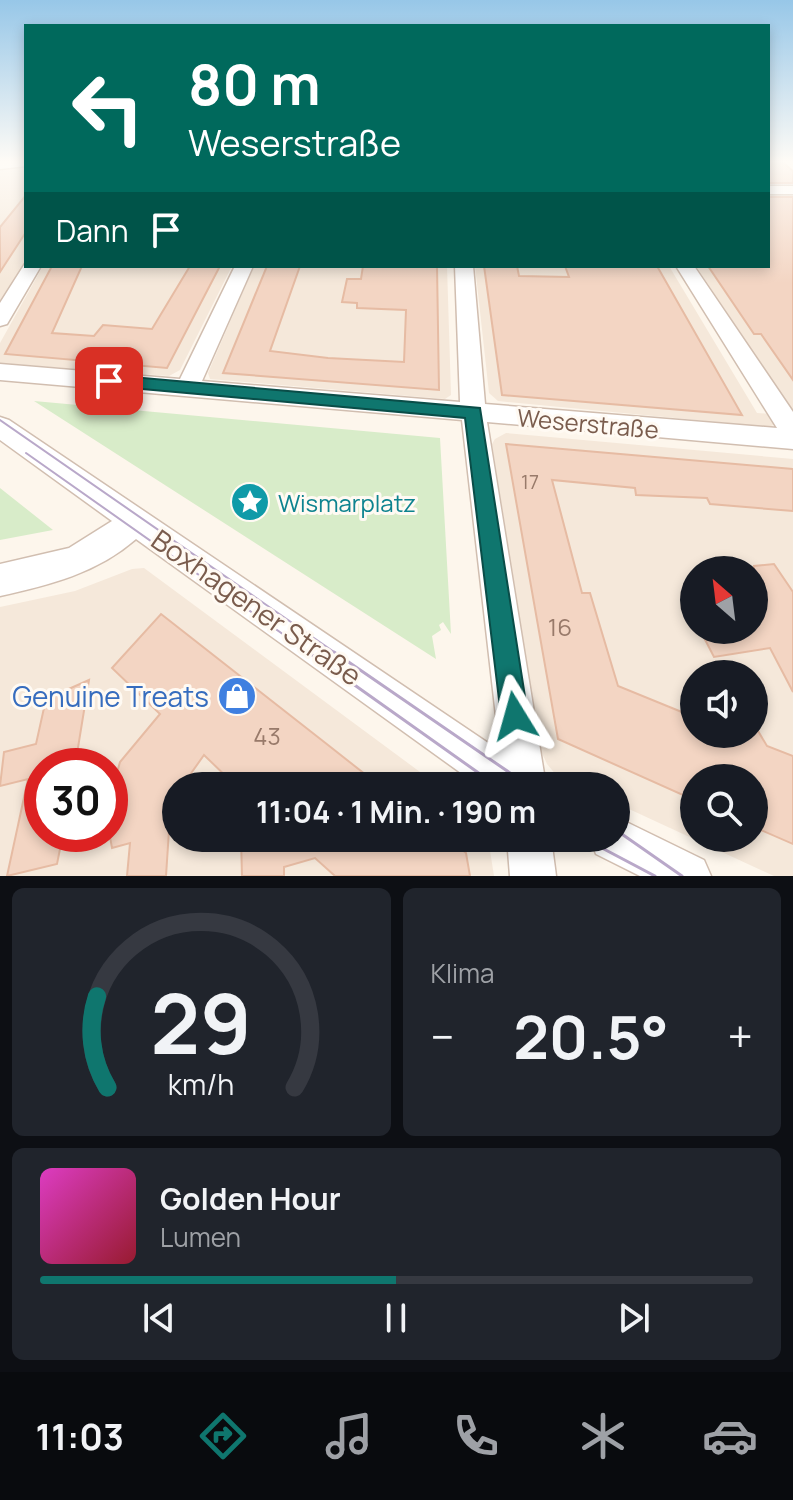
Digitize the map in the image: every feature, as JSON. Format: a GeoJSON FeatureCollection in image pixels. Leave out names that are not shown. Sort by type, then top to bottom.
{"type":"FeatureCollection","features":[{"type":"Feature","properties":{"kind":"street"},"geometry":{"type":"LineString","coordinates":[[0,320],[31,268]]}},
{"type":"Feature","properties":{"kind":"street"},"geometry":{"type":"LineString","coordinates":[[187,388],[243,268]]}},
{"type":"Feature","properties":{"kind":"street"},"geometry":{"type":"LineString","coordinates":[[464,268],[473,412],[523,772]]}},
{"type":"Feature","properties":{"kind":"street"},"geometry":{"type":"LineString","coordinates":[[686,268],[793,432]]}},
{"type":"Feature","properties":{"kind":"street","name":"Weserstraße"},"geometry":{"type":"LineString","coordinates":[[0,372],[793,439]]}},
{"type":"Feature","properties":{"kind":"street","name":"Boxhagener Straße"},"geometry":{"type":"LineString","coordinates":[[0,427],[495,772]]}},
{"type":"Feature","properties":{"kind":"street"},"geometry":{"type":"LineString","coordinates":[[0,580],[74,564],[97,551],[134,522]]}},
{"type":"Feature","properties":{"kind":"street"},"geometry":{"type":"LineString","coordinates":[[630,847],[688,876]]}},
{"type":"Feature","properties":{"kind":"street"},"geometry":{"type":"LineString","coordinates":[[530,852],[533,876]]}},
{"type":"Feature","properties":{"kind":"shaded area"},"geometry":{"type":"Polygon","coordinates":[[[0,201],[24,201],[24,263],[0,303],[0,201]]]}},
{"type":"Feature","properties":{"kind":"shaded area"},"geometry":{"type":"Polygon","coordinates":[[[770,201],[793,201],[793,412],[697,268],[770,268],[770,201]]]}},
{"type":"Feature","properties":{"kind":"shaded area"},"geometry":{"type":"Polygon","coordinates":[[[42,268],[231,268],[180,370],[169,376],[0,363],[0,343],[42,268]]]}},
{"type":"Feature","properties":{"kind":"shaded area"},"geometry":{"type":"Polygon","coordinates":[[[253,268],[447,268],[451,395],[445,399],[210,379],[208,373],[253,268]]]}},
{"type":"Feature","properties":{"kind":"shaded area"},"geometry":{"type":"Polygon","coordinates":[[[475,268],[670,268],[757,413],[771,414],[776,424],[769,427],[498,401],[489,393],[475,268]]]}},
{"type":"Feature","properties":{"kind":"shaded area"},"geometry":{"type":"Polygon","coordinates":[[[506,433],[793,459],[793,876],[774,876],[722,852],[768,852],[768,764],[680,764],[680,833],[630,809],[630,772],[554,772],[547,764],[541,751],[492,444],[506,433]]]}},
{"type":"Feature","properties":{"kind":"shaded area"},"geometry":{"type":"Polygon","coordinates":[[[144,568],[420,772],[162,772],[162,852],[490,852],[494,876],[0,876],[0,607],[75,591],[132,569],[144,568]]]}},
{"type":"Feature","properties":{"kind":"green space"},"geometry":{"type":"Polygon","coordinates":[[[34,401],[440,438],[451,634],[443,622],[439,625],[441,630],[432,636],[436,659],[34,401]]]}},
{"type":"Feature","properties":{"kind":"green space"},"geometry":{"type":"Polygon","coordinates":[[[0,488],[53,530],[0,540],[0,488]]]}},
{"type":"Feature","properties":{"kind":"building"},"geometry":{"type":"Polygon","coordinates":[[[24,201],[24,235],[0,272],[0,227],[24,201]]]}},
{"type":"Feature","properties":{"kind":"building"},"geometry":{"type":"Polygon","coordinates":[[[770,201],[793,201],[793,380],[761,334],[754,334],[709,268],[770,268],[770,201]]]}},
{"type":"Feature","properties":{"kind":"building"},"geometry":{"type":"Polygon","coordinates":[[[51,268],[81,268],[52,333],[94,336],[103,325],[152,329],[189,268],[219,268],[167,368],[5,354],[51,268]]]}},
{"type":"Feature","properties":{"kind":"building"},"geometry":{"type":"Polygon","coordinates":[[[266,268],[299,268],[270,351],[404,362],[406,310],[357,308],[357,303],[342,302],[347,279],[361,279],[363,268],[437,268],[439,390],[223,373],[266,268]]]}},
{"type":"Feature","properties":{"kind":"building"},"geometry":{"type":"Polygon","coordinates":[[[484,268],[517,268],[519,276],[569,277],[566,268],[658,268],[742,415],[502,395],[484,268]]]}},
{"type":"Feature","properties":{"kind":"building"},"geometry":{"type":"Polygon","coordinates":[[[506,444],[793,469],[793,511],[710,504],[707,498],[636,495],[635,488],[552,480],[582,593],[590,593],[618,686],[680,711],[680,748],[768,746],[793,756],[793,844],[768,833],[768,764],[680,764],[680,794],[558,739],[506,444]]]}},
{"type":"Feature","properties":{"kind":"building"},"geometry":{"type":"Polygon","coordinates":[[[774,564],[793,592],[793,692],[770,648],[714,657],[707,644],[768,644],[768,565],[774,564]]]}},
{"type":"Feature","properties":{"kind":"building"},"geometry":{"type":"Polygon","coordinates":[[[161,614],[362,772],[222,772],[204,755],[192,772],[162,772],[162,852],[168,852],[166,876],[127,876],[130,843],[128,752],[160,714],[112,668],[161,614]]]}},
{"type":"Feature","properties":{"kind":"building"},"geometry":{"type":"Polygon","coordinates":[[[89,680],[78,748],[24,748],[24,780],[0,786],[4,752],[36,744],[46,699],[89,680]]]}},
{"type":"Feature","properties":{"kind":"building"},"geometry":{"type":"Polygon","coordinates":[[[24,797],[24,852],[59,852],[57,864],[7,876],[24,797]]]}},
{"type":"Feature","properties":{"kind":"building"},"geometry":{"type":"Polygon","coordinates":[[[241,852],[465,852],[470,876],[335,876],[315,858],[284,867],[284,876],[242,876],[241,852]]]}},
{"type":"Feature","properties":{"kind":"tram line"},"geometry":{"type":"LineString","coordinates":[[0,420],[337,654]]}},
{"type":"Feature","properties":{"kind":"tram line"},"geometry":{"type":"LineString","coordinates":[[26,453],[311,654]]}},
{"type":"Feature","properties":{"kind":"tram line"},"geometry":{"type":"LineString","coordinates":[[308,652],[477,772]]}},
{"type":"Feature","properties":{"kind":"tram line"},"geometry":{"type":"LineString","coordinates":[[334,652],[509,772]]}},
{"type":"Feature","properties":{"kind":"tram line"},"geometry":{"type":"LineString","coordinates":[[630,840],[682,876]]}},
{"type":"Feature","properties":{"kind":"tram line"},"geometry":{"type":"LineString","coordinates":[[610,852],[655,876]]}},
{"type":"Feature","properties":{"kind":"place","name":"Wismarplatz"},"geometry":{"type":"Point","coordinates":[250,502]}},
{"type":"Feature","properties":{"kind":"place","name":"Genuine Treats"},"geometry":{"type":"Point","coordinates":[237,696]}},
{"type":"Feature","properties":{"kind":"route"},"geometry":{"type":"LineString","coordinates":[[109,381],[473,412],[515,716]]}}]}
